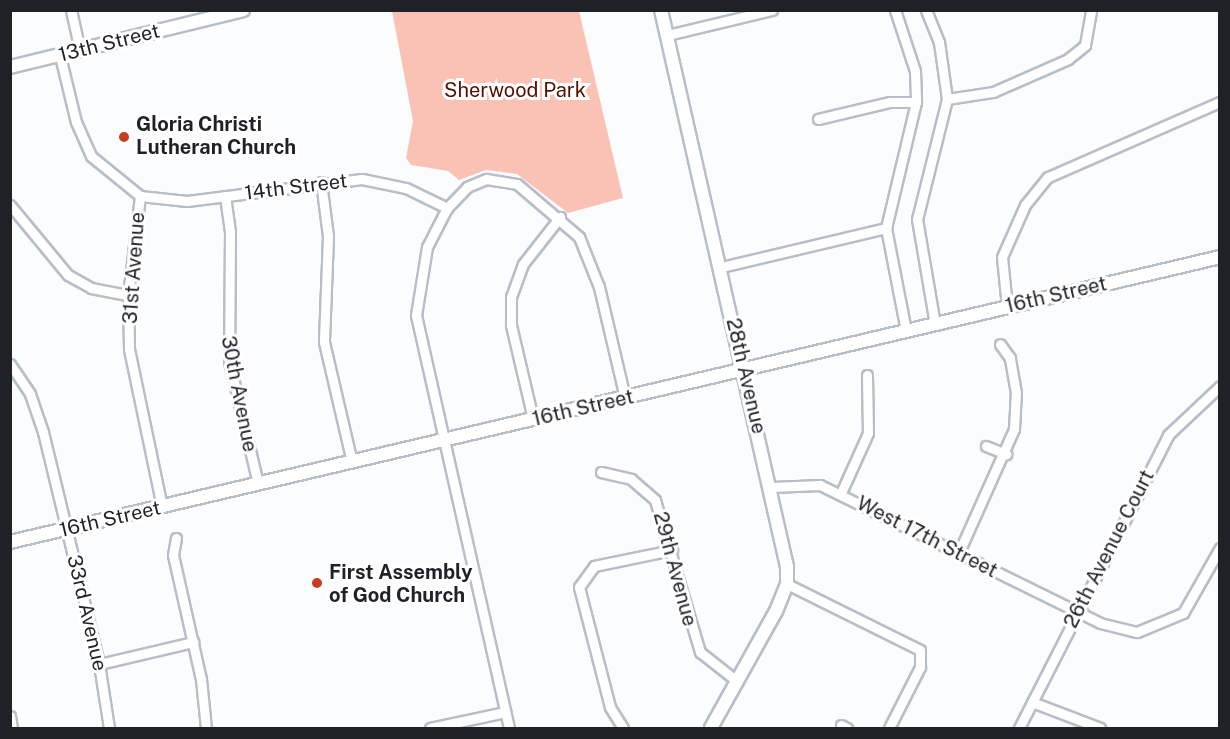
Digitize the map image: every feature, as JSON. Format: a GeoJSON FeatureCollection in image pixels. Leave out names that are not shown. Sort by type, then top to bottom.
{"type":"FeatureCollection","features":[{"type":"Feature","properties":{"kind":"main road","name":"13th Street"},"geometry":{"type":"LineString","coordinates":[[10,67],[243,10]]}},
{"type":"Feature","properties":{"kind":"main road","name":"28th Avenue"},"geometry":{"type":"LineString","coordinates":[[661,10],[772,487],[787,584]]}},
{"type":"Feature","properties":{"kind":"main road","name":"16th Street"},"geometry":{"type":"LineString","coordinates":[[10,542],[1220,257]]}},
{"type":"Feature","properties":{"kind":"main road"},"geometry":{"type":"LineString","coordinates":[[711,729],[738,682],[787,584]]}},
{"type":"Feature","properties":{"kind":"street"},"geometry":{"type":"LineString","coordinates":[[71,10],[80,51]]}},
{"type":"Feature","properties":{"kind":"street"},"geometry":{"type":"LineString","coordinates":[[667,35],[772,10]]}},
{"type":"Feature","properties":{"kind":"street"},"geometry":{"type":"LineString","coordinates":[[895,10],[913,61],[916,102],[886,228],[906,331]]}},
{"type":"Feature","properties":{"kind":"street"},"geometry":{"type":"LineString","coordinates":[[926,10],[940,45],[947,99],[916,219],[935,324]]}},
{"type":"Feature","properties":{"kind":"street"},"geometry":{"type":"LineString","coordinates":[[947,99],[993,92],[1081,50],[1091,30],[1091,10]]}},
{"type":"Feature","properties":{"kind":"street","name":"31st Avenue"},"geometry":{"type":"LineString","coordinates":[[60,56],[76,122],[91,156],[140,196],[128,295],[131,365],[162,507]]}},
{"type":"Feature","properties":{"kind":"street"},"geometry":{"type":"LineString","coordinates":[[818,120],[890,102],[916,102]]}},
{"type":"Feature","properties":{"kind":"street"},"geometry":{"type":"LineString","coordinates":[[1007,307],[1002,257],[1025,205],[1048,177],[1220,102]]}},
{"type":"Feature","properties":{"kind":"street"},"geometry":{"type":"LineString","coordinates":[[509,729],[419,338],[417,296],[427,247],[447,208],[473,183],[502,179],[560,217],[590,256],[625,398]]}},
{"type":"Feature","properties":{"kind":"street","name":"14th Street"},"geometry":{"type":"LineString","coordinates":[[140,196],[187,201],[321,182],[383,181],[447,208]]}},
{"type":"Feature","properties":{"kind":"street"},"geometry":{"type":"LineString","coordinates":[[321,182],[328,236],[324,335],[352,462]]}},
{"type":"Feature","properties":{"kind":"street","name":"30th Avenue"},"geometry":{"type":"LineString","coordinates":[[225,196],[229,361],[258,484]]}},
{"type":"Feature","properties":{"kind":"street"},"geometry":{"type":"LineString","coordinates":[[10,205],[68,275],[91,288],[128,295]]}},
{"type":"Feature","properties":{"kind":"street"},"geometry":{"type":"LineString","coordinates":[[533,420],[512,324],[511,297],[523,264],[560,217]]}},
{"type":"Feature","properties":{"kind":"street"},"geometry":{"type":"LineString","coordinates":[[721,267],[886,228]]}},
{"type":"Feature","properties":{"kind":"street"},"geometry":{"type":"LineString","coordinates":[[959,552],[1006,454],[1016,393],[1010,358],[1000,344]]}},
{"type":"Feature","properties":{"kind":"street","name":"33rd Avenue"},"geometry":{"type":"LineString","coordinates":[[10,364],[37,411],[99,664],[109,729]]}},
{"type":"Feature","properties":{"kind":"street"},"geometry":{"type":"LineString","coordinates":[[841,494],[868,433],[867,375]]}},
{"type":"Feature","properties":{"kind":"street","name":"26th Avenue Court"},"geometry":{"type":"LineString","coordinates":[[1019,729],[1168,435],[1220,386]]}},
{"type":"Feature","properties":{"kind":"street"},"geometry":{"type":"LineString","coordinates":[[986,446],[1006,454]]}},
{"type":"Feature","properties":{"kind":"street","name":"29th Avenue"},"geometry":{"type":"LineString","coordinates":[[601,472],[631,479],[655,500],[672,550],[700,652],[738,682]]}},
{"type":"Feature","properties":{"kind":"street","name":"West 17th Street"},"geometry":{"type":"LineString","coordinates":[[772,487],[808,482],[841,494],[1077,613],[1137,632],[1165,625],[1187,608],[1220,548]]}},
{"type":"Feature","properties":{"kind":"street"},"geometry":{"type":"LineString","coordinates":[[176,538],[173,555],[193,642],[206,729]]}},
{"type":"Feature","properties":{"kind":"street"},"geometry":{"type":"LineString","coordinates":[[623,729],[610,707],[579,587],[594,566],[672,550]]}},
{"type":"Feature","properties":{"kind":"street"},"geometry":{"type":"LineString","coordinates":[[787,584],[917,646],[922,655],[889,729]]}},
{"type":"Feature","properties":{"kind":"street"},"geometry":{"type":"LineString","coordinates":[[99,664],[193,642]]}},
{"type":"Feature","properties":{"kind":"street"},"geometry":{"type":"LineString","coordinates":[[1032,702],[1100,729]]}},
{"type":"Feature","properties":{"kind":"street"},"geometry":{"type":"LineString","coordinates":[[430,729],[505,712]]}},
{"type":"Feature","properties":{"kind":"street"},"geometry":{"type":"LineString","coordinates":[[10,716],[12,729]]}},
{"type":"Feature","properties":{"kind":"green space","name":"Sherwood Park"},"geometry":{"type":"Polygon","coordinates":[[[392,11],[579,11],[623,198],[568,213],[517,174],[486,170],[459,180],[448,171],[411,165],[406,158],[413,121],[392,11]]]}},
{"type":"Feature","properties":{"kind":"place","name":"Gloria Christi Lutheran Church"},"geometry":{"type":"Point","coordinates":[124,137]}},
{"type":"Feature","properties":{"kind":"place","name":"First Assembly of God Church"},"geometry":{"type":"Point","coordinates":[317,583]}}]}
